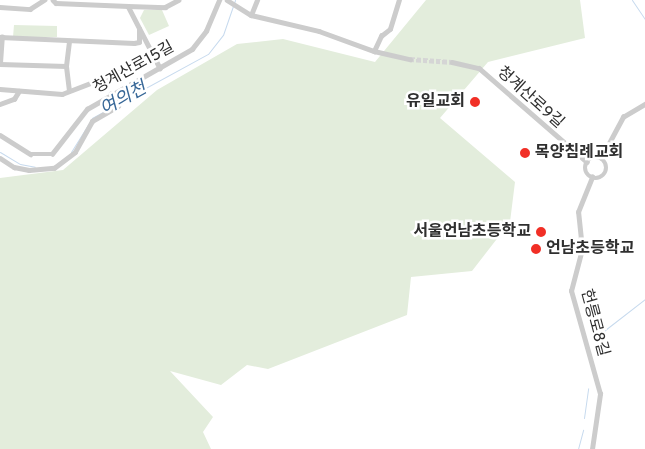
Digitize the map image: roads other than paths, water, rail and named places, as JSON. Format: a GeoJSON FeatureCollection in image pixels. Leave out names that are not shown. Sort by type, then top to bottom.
{"type":"FeatureCollection","features":[{"type":"Feature","properties":{"kind":"street"},"geometry":{"type":"LineString","coordinates":[[6,0],[3,7],[30,9],[44,0]]}},
{"type":"Feature","properties":{"kind":"street"},"geometry":{"type":"LineString","coordinates":[[32,0],[36,5]]}},
{"type":"Feature","properties":{"kind":"street"},"geometry":{"type":"LineString","coordinates":[[53,0],[56,3],[165,7],[178,0]]}},
{"type":"Feature","properties":{"kind":"street","name":"청계산로15길"},"geometry":{"type":"LineString","coordinates":[[0,135],[30,154],[52,154],[83,113],[111,94],[192,49],[206,31],[219,0]]}},
{"type":"Feature","properties":{"kind":"street"},"geometry":{"type":"LineString","coordinates":[[227,0],[249,14],[319,30],[374,51],[410,59]]}},
{"type":"Feature","properties":{"kind":"street"},"geometry":{"type":"LineString","coordinates":[[249,14],[257,0]]}},
{"type":"Feature","properties":{"kind":"street"},"geometry":{"type":"LineString","coordinates":[[374,51],[381,36],[390,29],[400,0]]}},
{"type":"Feature","properties":{"kind":"street"},"geometry":{"type":"LineString","coordinates":[[128,6],[160,68]]}},
{"type":"Feature","properties":{"kind":"street"},"geometry":{"type":"LineString","coordinates":[[66,66],[0,63],[1,37],[134,43],[139,42],[139,29]]}},
{"type":"Feature","properties":{"kind":"street"},"geometry":{"type":"LineString","coordinates":[[68,91],[66,66],[69,41]]}},
{"type":"Feature","properties":{"kind":"street","name":"청계산로9길"},"geometry":{"type":"LineString","coordinates":[[452,62],[479,68],[554,136],[587,162]]}},
{"type":"Feature","properties":{"kind":"street"},"geometry":{"type":"LineString","coordinates":[[0,89],[62,94],[119,72]]}},
{"type":"Feature","properties":{"kind":"street"},"geometry":{"type":"LineString","coordinates":[[0,104],[14,99],[19,91]]}},
{"type":"Feature","properties":{"kind":"street"},"geometry":{"type":"LineString","coordinates":[[0,158],[14,167],[28,170],[54,168],[75,152],[92,122],[118,106],[111,94]]}},
{"type":"Feature","properties":{"kind":"street"},"geometry":{"type":"LineString","coordinates":[[601,158],[606,163],[606,173],[592,177],[586,170],[587,162],[601,158],[623,117],[645,104]]}},
{"type":"Feature","properties":{"kind":"street","name":"헌릉로8길"},"geometry":{"type":"LineString","coordinates":[[592,177],[578,212],[582,249],[571,291],[600,394],[592,449]]}},
{"type":"Feature","properties":{"kind":"waterway","name":"여의천"},"geometry":{"type":"LineString","coordinates":[[118,103],[208,54],[223,35],[235,0]]}},
{"type":"Feature","properties":{"kind":"waterway"},"geometry":{"type":"LineString","coordinates":[[632,0],[645,19]]}},
{"type":"Feature","properties":{"kind":"waterway","name":"여의천"},"geometry":{"type":"LineString","coordinates":[[92,118],[115,105]]}},
{"type":"Feature","properties":{"kind":"waterway","name":"여의천"},"geometry":{"type":"LineString","coordinates":[[71,152],[90,121]]}},
{"type":"Feature","properties":{"kind":"waterway","name":"여의천"},"geometry":{"type":"LineString","coordinates":[[0,152],[20,164],[35,167]]}},
{"type":"Feature","properties":{"kind":"waterway"},"geometry":{"type":"LineString","coordinates":[[596,357],[605,330],[645,299]]}},
{"type":"Feature","properties":{"kind":"waterway"},"geometry":{"type":"LineString","coordinates":[[584,418],[588,388]]}},
{"type":"Feature","properties":{"kind":"waterway"},"geometry":{"type":"LineString","coordinates":[[578,449],[583,430]]}},
{"type":"Feature","properties":{"kind":"tunnel"},"geometry":{"type":"LineString","coordinates":[[410,59],[452,62]]}},
{"type":"Feature","properties":{"kind":"place","name":"유일교회"},"geometry":{"type":"Point","coordinates":[475,102]}},
{"type":"Feature","properties":{"kind":"place","name":"목양침례교회"},"geometry":{"type":"Point","coordinates":[525,153]}},
{"type":"Feature","properties":{"kind":"place","name":"서울언남초등학교"},"geometry":{"type":"Point","coordinates":[541,232]}},
{"type":"Feature","properties":{"kind":"place","name":"언남초등학교"},"geometry":{"type":"Point","coordinates":[536,249]}}]}
